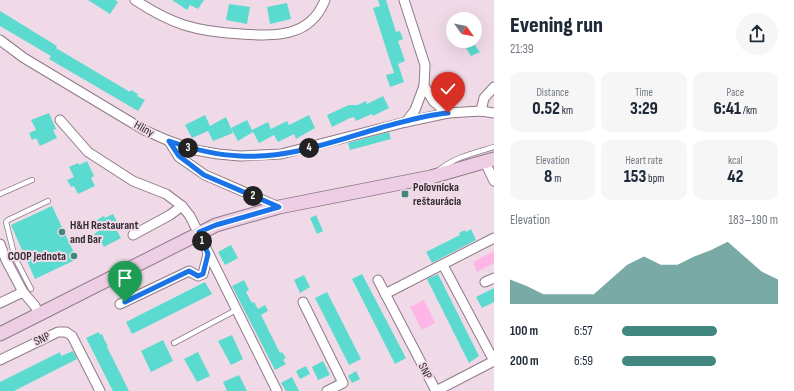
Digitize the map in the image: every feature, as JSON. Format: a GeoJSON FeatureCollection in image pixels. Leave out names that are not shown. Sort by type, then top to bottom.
{"type":"FeatureCollection","features":[{"type":"Feature","properties":{"kind":"main road"},"geometry":{"type":"LineString","coordinates":[[0,334],[199,232],[216,225],[279,207],[431,177],[489,160]]}},
{"type":"Feature","properties":{"kind":"street"},"geometry":{"type":"LineString","coordinates":[[135,0],[162,16],[197,29],[217,32],[271,35],[286,34],[304,26],[317,13],[325,0]]}},
{"type":"Feature","properties":{"kind":"street"},"geometry":{"type":"LineString","coordinates":[[404,0],[425,65],[424,86],[415,110],[406,122]]}},
{"type":"Feature","properties":{"kind":"street","name":"Hliny"},"geometry":{"type":"LineString","coordinates":[[0,40],[24,58],[124,118],[169,141],[194,150],[218,154],[240,156],[281,154],[406,122],[448,113],[481,111],[494,113]]}},
{"type":"Feature","properties":{"kind":"street"},"geometry":{"type":"LineString","coordinates":[[424,86],[434,102],[448,113]]}},
{"type":"Feature","properties":{"kind":"street"},"geometry":{"type":"LineString","coordinates":[[481,111],[484,98],[494,87]]}},
{"type":"Feature","properties":{"kind":"street"},"geometry":{"type":"LineString","coordinates":[[60,120],[88,152],[134,181],[166,194],[182,206],[190,216],[199,232],[208,254],[277,391]]}},
{"type":"Feature","properties":{"kind":"street"},"geometry":{"type":"LineString","coordinates":[[169,141],[179,156],[204,175],[279,207]]}},
{"type":"Feature","properties":{"kind":"street"},"geometry":{"type":"LineString","coordinates":[[489,160],[494,181]]}},
{"type":"Feature","properties":{"kind":"street"},"geometry":{"type":"LineString","coordinates":[[132,235],[170,215],[182,206]]}},
{"type":"Feature","properties":{"kind":"street"},"geometry":{"type":"LineString","coordinates":[[385,294],[494,238]]}},
{"type":"Feature","properties":{"kind":"street"},"geometry":{"type":"LineString","coordinates":[[0,244],[6,260],[27,290],[39,315]]}},
{"type":"Feature","properties":{"kind":"street"},"geometry":{"type":"LineString","coordinates":[[120,304],[189,271],[198,276],[203,274],[208,254]]}},
{"type":"Feature","properties":{"kind":"street","name":"SNP"},"geometry":{"type":"LineString","coordinates":[[378,280],[436,391],[494,361],[443,264]]}},
{"type":"Feature","properties":{"kind":"street"},"geometry":{"type":"LineString","coordinates":[[485,282],[494,278]]}},
{"type":"Feature","properties":{"kind":"street"},"geometry":{"type":"LineString","coordinates":[[0,303],[27,290]]}},
{"type":"Feature","properties":{"kind":"street"},"geometry":{"type":"LineString","coordinates":[[303,302],[343,383],[327,391]]}},
{"type":"Feature","properties":{"kind":"street","name":"SNP"},"geometry":{"type":"LineString","coordinates":[[0,360],[58,332],[66,332],[72,336],[100,391]]}},
{"type":"Feature","properties":{"kind":"lane"},"geometry":{"type":"LineString","coordinates":[[431,177],[447,164],[459,158],[494,147]]}},
{"type":"Feature","properties":{"kind":"lane"},"geometry":{"type":"LineString","coordinates":[[0,194],[32,180]]}},
{"type":"Feature","properties":{"kind":"lane"},"geometry":{"type":"LineString","coordinates":[[27,290],[17,264],[6,222],[48,201]]}},
{"type":"Feature","properties":{"kind":"lane"},"geometry":{"type":"LineString","coordinates":[[174,343],[236,310]]}},
{"type":"Feature","properties":{"kind":"shaded area"},"geometry":{"type":"Polygon","coordinates":[[[494,251],[494,263],[477,272],[473,262],[494,251]]]}},
{"type":"Feature","properties":{"kind":"shaded area"},"geometry":{"type":"Polygon","coordinates":[[[424,300],[435,323],[422,330],[410,307],[424,300]]]}},
{"type":"Feature","properties":{"kind":"building"},"geometry":{"type":"Polygon","coordinates":[[[88,0],[115,0],[118,2],[110,14],[88,0]]]}},
{"type":"Feature","properties":{"kind":"building"},"geometry":{"type":"Polygon","coordinates":[[[172,0],[204,0],[198,9],[190,5],[187,10],[172,0]]]}},
{"type":"Feature","properties":{"kind":"building"},"geometry":{"type":"Polygon","coordinates":[[[378,0],[386,0],[396,32],[400,31],[403,39],[398,41],[405,61],[398,64],[404,82],[390,87],[386,75],[394,73],[373,8],[380,6],[378,0]]]}},
{"type":"Feature","properties":{"kind":"building"},"geometry":{"type":"Polygon","coordinates":[[[287,3],[291,19],[270,24],[267,7],[287,3]]]}},
{"type":"Feature","properties":{"kind":"building"},"geometry":{"type":"Polygon","coordinates":[[[229,4],[250,7],[247,24],[226,20],[229,4]]]}},
{"type":"Feature","properties":{"kind":"building"},"geometry":{"type":"Polygon","coordinates":[[[0,11],[57,46],[56,48],[130,92],[131,90],[138,94],[137,96],[145,100],[138,111],[49,59],[51,56],[0,26],[0,11]]]}},
{"type":"Feature","properties":{"kind":"building"},"geometry":{"type":"Polygon","coordinates":[[[466,48],[477,48],[480,52],[471,56],[466,48]]]}},
{"type":"Feature","properties":{"kind":"building"},"geometry":{"type":"Polygon","coordinates":[[[383,96],[389,108],[373,116],[372,114],[356,121],[354,117],[350,118],[332,127],[327,115],[349,105],[358,105],[366,101],[367,104],[383,96]]]}},
{"type":"Feature","properties":{"kind":"building"},"geometry":{"type":"Polygon","coordinates":[[[49,113],[56,129],[53,130],[57,138],[40,146],[36,138],[32,140],[29,133],[36,130],[31,120],[49,113]]]}},
{"type":"Feature","properties":{"kind":"building"},"geometry":{"type":"Polygon","coordinates":[[[205,115],[210,126],[226,117],[233,133],[213,141],[208,131],[192,138],[185,125],[205,115]]]}},
{"type":"Feature","properties":{"kind":"building"},"geometry":{"type":"Polygon","coordinates":[[[309,115],[315,128],[296,139],[294,134],[278,142],[274,135],[259,143],[253,132],[238,141],[231,128],[247,120],[252,130],[268,122],[271,129],[287,121],[289,125],[309,115]]]}},
{"type":"Feature","properties":{"kind":"building"},"geometry":{"type":"Polygon","coordinates":[[[389,132],[391,139],[350,150],[348,143],[389,132]]]}},
{"type":"Feature","properties":{"kind":"building"},"geometry":{"type":"Polygon","coordinates":[[[87,161],[94,176],[91,178],[95,186],[78,194],[74,186],[71,187],[67,180],[74,177],[69,167],[78,163],[79,165],[87,161]]]}},
{"type":"Feature","properties":{"kind":"building"},"geometry":{"type":"Polygon","coordinates":[[[52,206],[77,259],[35,279],[11,225],[52,206]]]}},
{"type":"Feature","properties":{"kind":"building"},"geometry":{"type":"Polygon","coordinates":[[[113,214],[121,229],[117,231],[121,238],[104,247],[100,239],[97,241],[94,234],[100,230],[95,221],[104,216],[105,218],[113,214]]]}},
{"type":"Feature","properties":{"kind":"building"},"geometry":{"type":"Polygon","coordinates":[[[316,215],[323,231],[317,234],[310,218],[316,215]]]}},
{"type":"Feature","properties":{"kind":"building"},"geometry":{"type":"Polygon","coordinates":[[[471,229],[476,240],[432,263],[426,252],[460,235],[459,233],[465,230],[466,232],[471,229]]]}},
{"type":"Feature","properties":{"kind":"building"},"geometry":{"type":"Polygon","coordinates":[[[231,245],[238,258],[225,265],[218,252],[231,245]]]}},
{"type":"Feature","properties":{"kind":"building"},"geometry":{"type":"Polygon","coordinates":[[[362,274],[406,358],[395,364],[352,279],[362,274]]]}},
{"type":"Feature","properties":{"kind":"building"},"geometry":{"type":"Polygon","coordinates":[[[438,274],[479,356],[469,363],[427,279],[438,274]]]}},
{"type":"Feature","properties":{"kind":"building"},"geometry":{"type":"Polygon","coordinates":[[[304,275],[310,287],[300,293],[294,280],[304,275]]]}},
{"type":"Feature","properties":{"kind":"building"},"geometry":{"type":"Polygon","coordinates":[[[244,280],[249,290],[246,292],[252,303],[254,302],[258,309],[265,305],[268,311],[261,315],[280,353],[282,352],[286,358],[283,360],[286,364],[275,370],[232,286],[244,280]]]}},
{"type":"Feature","properties":{"kind":"building"},"geometry":{"type":"Polygon","coordinates":[[[205,282],[212,294],[132,334],[126,322],[205,282]]]}},
{"type":"Feature","properties":{"kind":"building"},"geometry":{"type":"Polygon","coordinates":[[[494,288],[494,302],[482,308],[476,297],[494,288]]]}},
{"type":"Feature","properties":{"kind":"building"},"geometry":{"type":"Polygon","coordinates":[[[327,292],[361,359],[349,365],[315,298],[327,292]]]}},
{"type":"Feature","properties":{"kind":"building"},"geometry":{"type":"Polygon","coordinates":[[[99,332],[100,335],[102,334],[129,391],[113,391],[86,338],[99,332]]]}},
{"type":"Feature","properties":{"kind":"building"},"geometry":{"type":"Polygon","coordinates":[[[232,335],[243,359],[231,365],[218,341],[232,335]]]}},
{"type":"Feature","properties":{"kind":"building"},"geometry":{"type":"Polygon","coordinates":[[[163,340],[173,361],[151,372],[141,351],[163,340]]]}},
{"type":"Feature","properties":{"kind":"building"},"geometry":{"type":"Polygon","coordinates":[[[73,351],[77,359],[14,391],[0,391],[0,382],[60,352],[61,356],[73,351]]]}},
{"type":"Feature","properties":{"kind":"building"},"geometry":{"type":"Polygon","coordinates":[[[198,352],[210,376],[197,382],[184,359],[198,352]]]}},
{"type":"Feature","properties":{"kind":"building"},"geometry":{"type":"Polygon","coordinates":[[[323,361],[330,375],[318,380],[312,367],[323,361]]]}},
{"type":"Feature","properties":{"kind":"building"},"geometry":{"type":"Polygon","coordinates":[[[306,366],[310,374],[300,379],[296,371],[306,366]]]}},
{"type":"Feature","properties":{"kind":"building"},"geometry":{"type":"Polygon","coordinates":[[[356,371],[360,379],[352,383],[348,376],[356,371]]]}},
{"type":"Feature","properties":{"kind":"building"},"geometry":{"type":"Polygon","coordinates":[[[239,375],[247,391],[227,391],[223,382],[239,375]]]}},
{"type":"Feature","properties":{"kind":"building"},"geometry":{"type":"Polygon","coordinates":[[[292,377],[299,391],[286,391],[281,383],[292,377]]]}},
{"type":"Feature","properties":{"kind":"place","name":"Poľovnícka reštaurácia"},"geometry":{"type":"Point","coordinates":[405,194]}},
{"type":"Feature","properties":{"kind":"place","name":"H&H Restaurant and Bar"},"geometry":{"type":"Point","coordinates":[62,232]}},
{"type":"Feature","properties":{"kind":"place","name":"COOP Jednota"},"geometry":{"type":"Point","coordinates":[74,256]}},
{"type":"Feature","properties":{"kind":"route"},"geometry":{"type":"LineString","coordinates":[[125,302],[189,271],[198,276],[203,274],[206,267],[208,254],[199,232],[216,225],[279,207],[204,175],[179,156],[169,141],[194,150],[218,154],[240,156],[281,154],[406,122],[448,113]]}}]}
